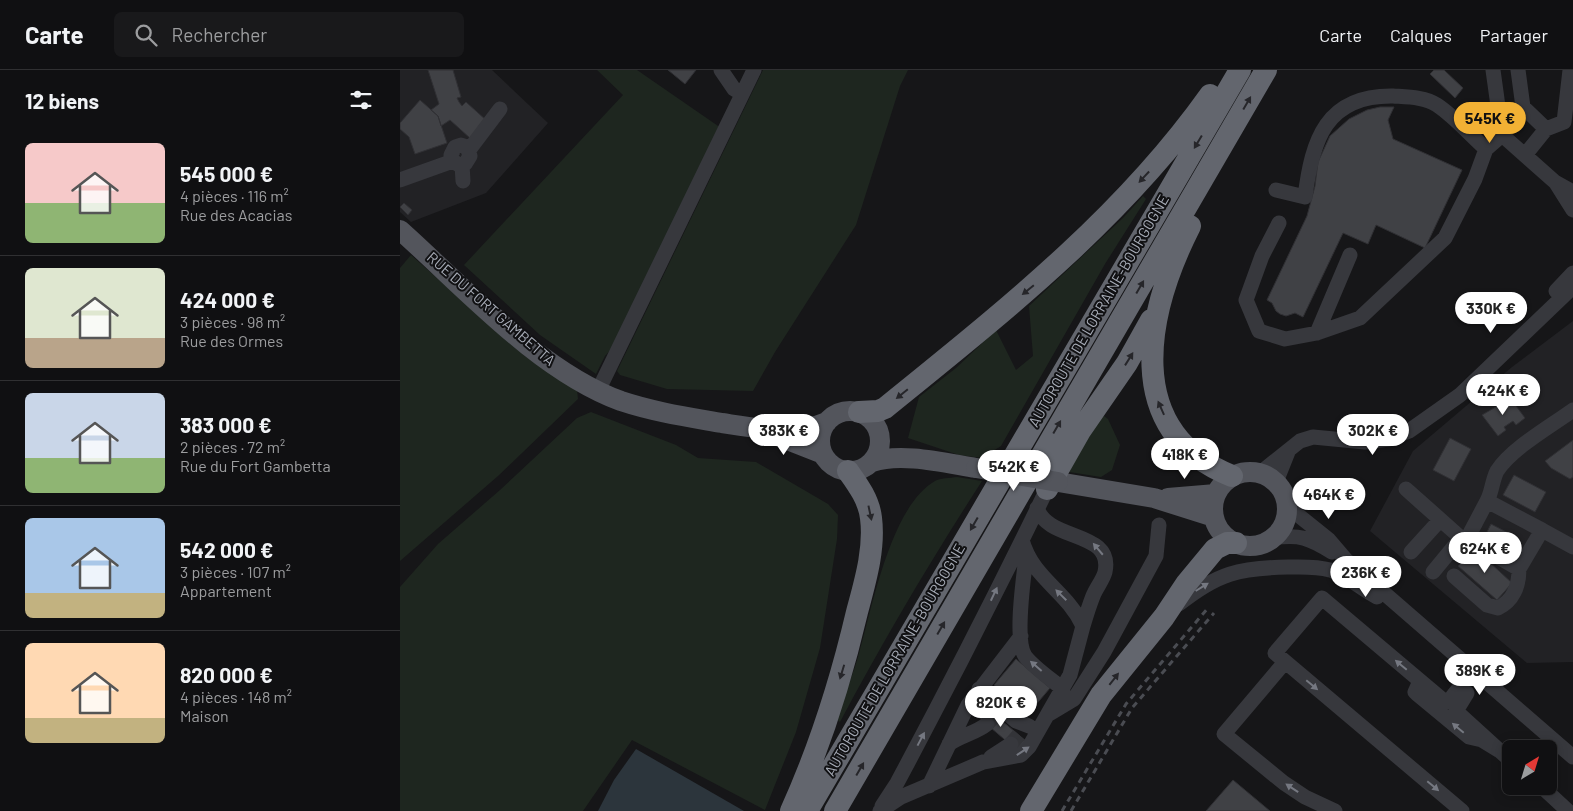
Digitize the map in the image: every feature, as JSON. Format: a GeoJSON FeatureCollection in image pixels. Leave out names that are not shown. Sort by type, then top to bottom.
{"type":"FeatureCollection","features":[{"type":"Feature","properties":{"kind":"highway"},"geometry":{"type":"LineString","coordinates":[[859,412],[878,411],[885,408],[1038,282],[1098,227],[1184,132],[1228,70]]}},
{"type":"Feature","properties":{"kind":"highway","name":"AUTOROUTE DE LORRAINE-BOURGOGNE"},"geometry":{"type":"LineString","coordinates":[[807,811],[1240,70]]}},
{"type":"Feature","properties":{"kind":"highway","name":"AUTOROUTE DE LORRAINE-BOURGOGNE"},"geometry":{"type":"LineString","coordinates":[[835,811],[1266,70]]}},
{"type":"Feature","properties":{"kind":"highway"},"geometry":{"type":"LineString","coordinates":[[1047,493],[1080,431],[1127,363],[1157,310],[1180,246],[1220,166],[1227,136]]}},
{"type":"Feature","properties":{"kind":"highway"},"geometry":{"type":"LineString","coordinates":[[1157,310],[1151,354],[1154,384],[1161,409],[1187,446],[1204,460],[1232,476]]}},
{"type":"Feature","properties":{"kind":"highway"},"geometry":{"type":"LineString","coordinates":[[791,811],[810,768],[834,699],[845,663],[870,553],[872,524],[869,508],[864,496],[848,471]]}},
{"type":"Feature","properties":{"kind":"highway"},"geometry":{"type":"LineString","coordinates":[[1031,811],[1101,695],[1164,616],[1208,556],[1222,544],[1236,543]]}},
{"type":"Feature","properties":{"kind":"main road","name":"RUE DU FORT GAMBETTA"},"geometry":{"type":"LineString","coordinates":[[400,230],[526,344],[566,374],[598,391],[646,408],[758,429],[823,454]]}},
{"type":"Feature","properties":{"kind":"main road"},"geometry":{"type":"LineString","coordinates":[[932,460],[886,438],[868,417],[859,412],[841,412],[827,422],[820,437],[823,454],[838,468],[848,471],[856,470],[883,458],[932,460],[976,468],[1047,493],[1154,498],[1216,494]]}},
{"type":"Feature","properties":{"kind":"main road","name":"RUE DU FORT GAMBETTA"},"geometry":{"type":"LineString","coordinates":[[758,429],[799,429],[827,422]]}},
{"type":"Feature","properties":{"kind":"main road"},"geometry":{"type":"LineString","coordinates":[[872,462],[879,448],[879,432]]}},
{"type":"Feature","properties":{"kind":"main road"},"geometry":{"type":"LineString","coordinates":[[1241,472],[1268,477],[1286,498],[1288,507],[1284,525],[1273,538],[1255,546],[1236,543],[1222,532],[1214,517],[1216,494],[1220,487],[1232,476],[1241,472]]}},
{"type":"Feature","properties":{"kind":"main road"},"geometry":{"type":"LineString","coordinates":[[1154,498],[1214,517]]}},
{"type":"Feature","properties":{"kind":"street"},"geometry":{"type":"LineString","coordinates":[[721,70],[734,89],[742,94]]}},
{"type":"Feature","properties":{"kind":"street"},"geometry":{"type":"LineString","coordinates":[[598,391],[754,70]]}},
{"type":"Feature","properties":{"kind":"street"},"geometry":{"type":"LineString","coordinates":[[1493,70],[1502,135],[1555,182],[1573,192]]}},
{"type":"Feature","properties":{"kind":"street"},"geometry":{"type":"LineString","coordinates":[[1518,70],[1523,107],[1546,129]]}},
{"type":"Feature","properties":{"kind":"street"},"geometry":{"type":"LineString","coordinates":[[1525,155],[1546,129],[1564,122],[1570,70]]}},
{"type":"Feature","properties":{"kind":"street"},"geometry":{"type":"LineString","coordinates":[[1276,190],[1305,197],[1316,143],[1335,113],[1356,100],[1384,96],[1409,96],[1437,105],[1486,149]]}},
{"type":"Feature","properties":{"kind":"street"},"geometry":{"type":"LineString","coordinates":[[400,180],[469,159],[469,150],[500,109]]}},
{"type":"Feature","properties":{"kind":"street"},"geometry":{"type":"LineString","coordinates":[[1279,223],[1262,256],[1246,300],[1259,330],[1285,339],[1317,333],[1360,318],[1445,238],[1475,179],[1486,149],[1502,135]]}},
{"type":"Feature","properties":{"kind":"street"},"geometry":{"type":"LineString","coordinates":[[458,163],[463,181]]}},
{"type":"Feature","properties":{"kind":"street"},"geometry":{"type":"LineString","coordinates":[[1555,182],[1573,210]]}},
{"type":"Feature","properties":{"kind":"street"},"geometry":{"type":"LineString","coordinates":[[1317,333],[1350,255]]}},
{"type":"Feature","properties":{"kind":"street"},"geometry":{"type":"LineString","coordinates":[[1434,414],[1451,391],[1541,308],[1573,273]]}},
{"type":"Feature","properties":{"kind":"street"},"geometry":{"type":"LineString","coordinates":[[1268,477],[1288,450],[1300,441],[1312,437],[1365,442],[1389,439],[1409,432],[1460,395],[1573,287]]}},
{"type":"Feature","properties":{"kind":"street"},"geometry":{"type":"LineString","coordinates":[[1432,572],[1464,538],[1487,501],[1496,473],[1505,460],[1573,410]]}},
{"type":"Feature","properties":{"kind":"street"},"geometry":{"type":"LineString","coordinates":[[1406,489],[1440,520],[1464,538],[1519,569]]}},
{"type":"Feature","properties":{"kind":"street"},"geometry":{"type":"LineString","coordinates":[[879,811],[902,775],[1047,493]]}},
{"type":"Feature","properties":{"kind":"street"},"geometry":{"type":"LineString","coordinates":[[879,811],[901,797],[983,762],[1020,754],[1029,748],[1063,689],[1070,675],[1092,597],[1105,571],[1105,561],[1102,552],[1094,544],[1084,538],[1045,523],[1040,517],[1047,493]]}},
{"type":"Feature","properties":{"kind":"street"},"geometry":{"type":"LineString","coordinates":[[1487,501],[1573,547]]}},
{"type":"Feature","properties":{"kind":"street"},"geometry":{"type":"LineString","coordinates":[[1288,507],[1328,539],[1346,560],[1573,757]]}},
{"type":"Feature","properties":{"kind":"street"},"geometry":{"type":"LineString","coordinates":[[1410,552],[1440,520]]}},
{"type":"Feature","properties":{"kind":"street"},"geometry":{"type":"LineString","coordinates":[[983,762],[1019,735],[1074,699],[1104,652],[1156,556],[1159,525]]}},
{"type":"Feature","properties":{"kind":"street"},"geometry":{"type":"LineString","coordinates":[[1454,576],[1487,605],[1498,608],[1508,603],[1519,582],[1519,569],[1542,530]]}},
{"type":"Feature","properties":{"kind":"street"},"geometry":{"type":"LineString","coordinates":[[1273,538],[1292,535],[1306,537],[1346,560]]}},
{"type":"Feature","properties":{"kind":"street"},"geometry":{"type":"LineString","coordinates":[[1022,540],[1026,556],[1021,602],[1021,648],[1025,656],[1063,689]]}},
{"type":"Feature","properties":{"kind":"street"},"geometry":{"type":"LineString","coordinates":[[1026,556],[1035,569],[1076,611],[1083,626]]}},
{"type":"Feature","properties":{"kind":"street"},"geometry":{"type":"LineString","coordinates":[[1164,616],[1209,583],[1237,571],[1258,568],[1315,567],[1331,570],[1407,613]]}},
{"type":"Feature","properties":{"kind":"street"},"geometry":{"type":"LineString","coordinates":[[1462,811],[1275,654],[1322,598],[1444,701],[1448,702],[1477,674]]}},
{"type":"Feature","properties":{"kind":"street"},"geometry":{"type":"LineString","coordinates":[[929,786],[968,705],[1021,636]]}},
{"type":"Feature","properties":{"kind":"street"},"geometry":{"type":"LineString","coordinates":[[1285,662],[1224,734],[1284,783],[1305,797],[1335,811]]}},
{"type":"Feature","properties":{"kind":"street"},"geometry":{"type":"LineString","coordinates":[[1477,674],[1456,711],[1502,752]]}},
{"type":"Feature","properties":{"kind":"street"},"geometry":{"type":"LineString","coordinates":[[1420,681],[1416,687],[1415,692],[1417,694],[1469,737],[1482,740],[1502,753]]}},
{"type":"Feature","properties":{"kind":"street"},"geometry":{"type":"LineString","coordinates":[[979,689],[994,716],[1016,721],[1019,735]]}},
{"type":"Feature","properties":{"kind":"street"},"geometry":{"type":"LineString","coordinates":[[948,745],[962,735],[980,730],[994,716]]}},
{"type":"Feature","properties":{"kind":"street"},"geometry":{"type":"LineString","coordinates":[[1551,795],[1568,811]]}},
{"type":"Feature","properties":{"kind":"shaded area"},"geometry":{"type":"Polygon","coordinates":[[[400,70],[492,70],[548,123],[486,193],[411,222],[400,212],[400,70]]]}},
{"type":"Feature","properties":{"kind":"shaded area"},"geometry":{"type":"Polygon","coordinates":[[[597,70],[637,70],[721,128],[617,343],[605,356],[596,374],[540,335],[464,265],[623,95],[597,70]]]}},
{"type":"Feature","properties":{"kind":"shaded area"},"geometry":{"type":"Polygon","coordinates":[[[763,70],[908,70],[900,86],[856,225],[775,352],[753,391],[667,389],[620,375],[617,371],[763,70]]]}},
{"type":"Feature","properties":{"kind":"shaded area"},"geometry":{"type":"Polygon","coordinates":[[[1143,196],[1146,199],[1105,264],[1001,446],[982,458],[959,455],[908,438],[919,397],[956,368],[996,330],[1016,370],[1033,356],[1029,306],[1123,218],[1143,196]]]}},
{"type":"Feature","properties":{"kind":"shaded area"},"geometry":{"type":"Polygon","coordinates":[[[411,255],[525,356],[577,390],[578,399],[498,476],[400,561],[400,268],[411,255]]]}},
{"type":"Feature","properties":{"kind":"shaded area"},"geometry":{"type":"Polygon","coordinates":[[[1573,321],[1573,662],[1527,663],[1370,531],[1413,451],[1512,367],[1573,321]]]}},
{"type":"Feature","properties":{"kind":"shaded area"},"geometry":{"type":"Polygon","coordinates":[[[591,412],[676,445],[698,458],[756,462],[828,504],[838,515],[837,539],[820,648],[796,732],[765,810],[632,740],[583,811],[400,811],[400,587],[438,544],[500,490],[577,418],[591,412]]]}},
{"type":"Feature","properties":{"kind":"shaded area"},"geometry":{"type":"Polygon","coordinates":[[[1104,416],[1108,419],[1120,445],[1112,470],[1101,477],[1063,471],[1090,427],[1104,416]]]}},
{"type":"Feature","properties":{"kind":"shaded area"},"geometry":{"type":"Polygon","coordinates":[[[957,477],[982,481],[908,600],[840,722],[835,718],[856,665],[877,587],[895,535],[906,513],[919,494],[937,480],[957,477]]]}},
{"type":"Feature","properties":{"kind":"shaded area"},"geometry":{"type":"Polygon","coordinates":[[[636,749],[744,811],[598,811],[614,780],[636,749]]]}},
{"type":"Feature","properties":{"kind":"building"},"geometry":{"type":"Polygon","coordinates":[[[428,70],[453,70],[461,97],[457,98],[459,102],[462,106],[466,102],[487,121],[471,139],[450,120],[441,126],[438,116],[431,110],[439,104],[428,70]]]}},
{"type":"Feature","properties":{"kind":"building"},"geometry":{"type":"Polygon","coordinates":[[[668,70],[696,70],[685,84],[668,70]]]}},
{"type":"Feature","properties":{"kind":"building"},"geometry":{"type":"Polygon","coordinates":[[[1434,70],[1444,70],[1463,88],[1455,98],[1430,74],[1434,70]]]}},
{"type":"Feature","properties":{"kind":"building"},"geometry":{"type":"Polygon","coordinates":[[[420,100],[438,116],[447,143],[415,154],[409,137],[400,129],[400,123],[420,100]]]}},
{"type":"Feature","properties":{"kind":"building"},"geometry":{"type":"Polygon","coordinates":[[[1380,107],[1394,107],[1388,120],[1393,139],[1462,170],[1425,248],[1376,225],[1368,244],[1343,233],[1303,317],[1295,313],[1286,316],[1280,314],[1272,303],[1267,300],[1307,216],[1315,186],[1318,162],[1330,136],[1349,119],[1367,110],[1380,107]]]}},
{"type":"Feature","properties":{"kind":"building"},"geometry":{"type":"Polygon","coordinates":[[[404,203],[412,210],[408,215],[400,207],[404,203]]]}},
{"type":"Feature","properties":{"kind":"building"},"geometry":{"type":"Polygon","coordinates":[[[1508,395],[1525,418],[1516,425],[1513,421],[1504,427],[1506,430],[1498,436],[1482,415],[1499,405],[1498,403],[1508,395]]]}},
{"type":"Feature","properties":{"kind":"building"},"geometry":{"type":"Polygon","coordinates":[[[1450,438],[1471,449],[1454,481],[1433,470],[1450,438]]]}},
{"type":"Feature","properties":{"kind":"building"},"geometry":{"type":"Polygon","coordinates":[[[1573,440],[1573,477],[1570,479],[1551,468],[1545,461],[1573,440]]]}},
{"type":"Feature","properties":{"kind":"building"},"geometry":{"type":"Polygon","coordinates":[[[1514,475],[1546,492],[1535,512],[1503,495],[1514,475]]]}},
{"type":"Feature","properties":{"kind":"building"},"geometry":{"type":"Polygon","coordinates":[[[1491,524],[1514,536],[1507,550],[1484,538],[1491,524]]]}},
{"type":"Feature","properties":{"kind":"building"},"geometry":{"type":"Polygon","coordinates":[[[1474,548],[1512,583],[1497,600],[1458,566],[1474,548]]]}},
{"type":"Feature","properties":{"kind":"building"},"geometry":{"type":"Polygon","coordinates":[[[1016,659],[1050,688],[1028,714],[994,685],[1016,659]]]}},
{"type":"Feature","properties":{"kind":"building"},"geometry":{"type":"Polygon","coordinates":[[[984,706],[1026,741],[1018,751],[976,715],[984,706]]]}},
{"type":"Feature","properties":{"kind":"building"},"geometry":{"type":"Polygon","coordinates":[[[1233,780],[1270,811],[1206,811],[1233,780]]]}},
{"type":"Feature","properties":{"kind":"tunnel"},"geometry":{"type":"LineString","coordinates":[[987,724],[995,715]]}},
{"type":"Feature","properties":{"kind":"tunnel"},"geometry":{"type":"LineString","coordinates":[[1011,744],[1019,735]]}},
{"type":"Feature","properties":{"kind":"railway"},"geometry":{"type":"LineString","coordinates":[[1062,811],[1126,704],[1208,608]]}},
{"type":"Feature","properties":{"kind":"railway"},"geometry":{"type":"LineString","coordinates":[[1071,811],[1132,708],[1214,613]]}}]}
